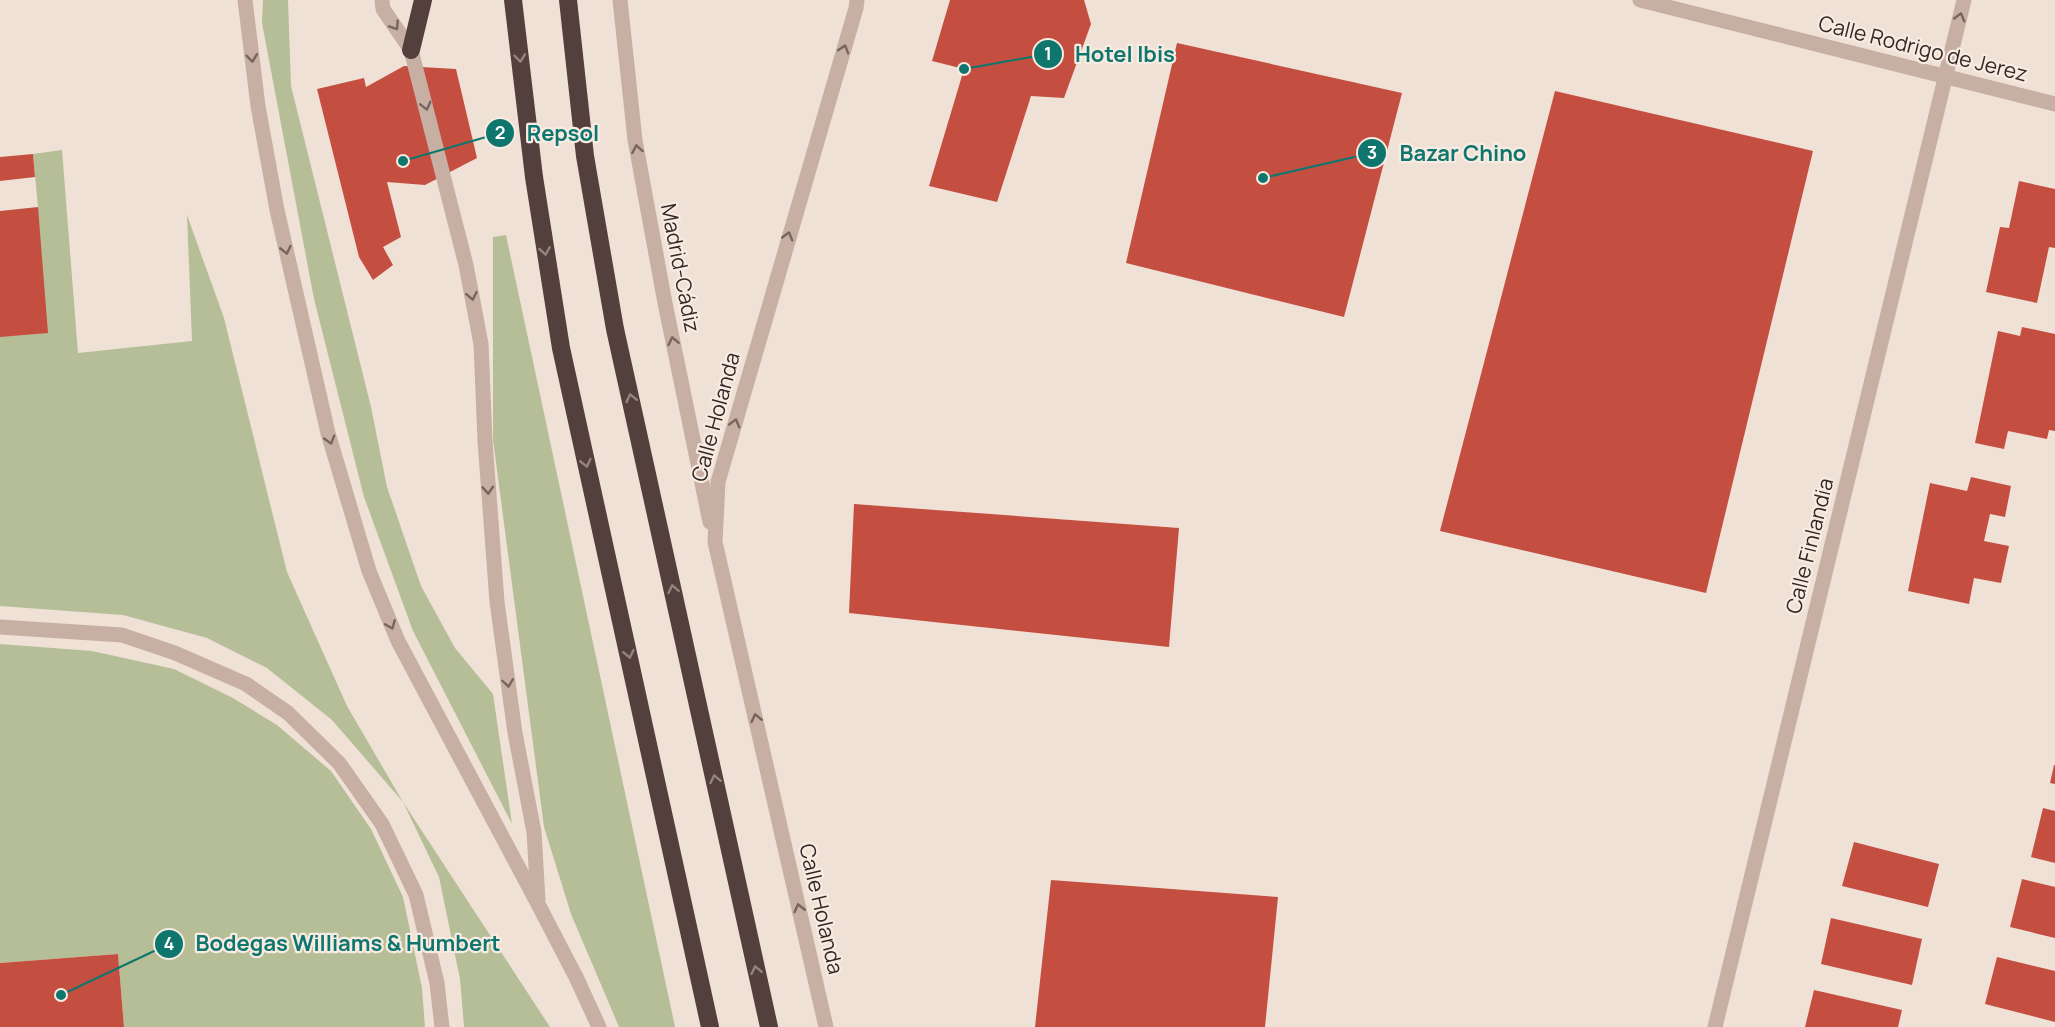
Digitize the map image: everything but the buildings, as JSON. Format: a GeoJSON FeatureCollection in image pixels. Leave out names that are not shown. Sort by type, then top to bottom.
{"type":"FeatureCollection","features":[{"type":"Feature","properties":{"kind":"highway"},"geometry":{"type":"LineString","coordinates":[[411,50],[423,0]]}},
{"type":"Feature","properties":{"kind":"highway"},"geometry":{"type":"LineString","coordinates":[[513,0],[534,177],[561,348],[710,1027]]}},
{"type":"Feature","properties":{"kind":"highway"},"geometry":{"type":"LineString","coordinates":[[568,0],[585,156],[615,329],[769,1027]]}},
{"type":"Feature","properties":{"kind":"street"},"geometry":{"type":"LineString","coordinates":[[245,0],[258,106],[277,210],[328,433],[369,571],[398,641],[538,904],[599,1027]]}},
{"type":"Feature","properties":{"kind":"street"},"geometry":{"type":"LineString","coordinates":[[382,0],[383,9],[411,50],[466,265],[482,344],[484,441],[497,602],[515,733],[534,832],[538,904]]}},
{"type":"Feature","properties":{"kind":"street","name":"Madrid-Cádiz"},"geometry":{"type":"LineString","coordinates":[[620,0],[635,140],[665,303],[715,542]]}},
{"type":"Feature","properties":{"kind":"street","name":"Calle Holanda"},"geometry":{"type":"LineString","coordinates":[[826,1027],[715,542],[718,482],[856,8],[856,0]]}},
{"type":"Feature","properties":{"kind":"street","name":"Calle Rodrigo de Jerez"},"geometry":{"type":"LineString","coordinates":[[1640,0],[2055,104]]}},
{"type":"Feature","properties":{"kind":"street","name":"Calle Finlandia"},"geometry":{"type":"LineString","coordinates":[[1715,1027],[1964,0]]}},
{"type":"Feature","properties":{"kind":"street"},"geometry":{"type":"LineString","coordinates":[[0,627],[122,635],[175,653],[246,684],[288,713],[339,763],[387,834],[416,895],[437,983],[442,1027]]}},
{"type":"Feature","properties":{"kind":"green space"},"geometry":{"type":"Polygon","coordinates":[[[263,0],[288,0],[291,86],[371,407],[387,487],[421,586],[455,648],[493,694],[512,824],[413,631],[364,497],[314,299],[262,23],[263,0]]]}},
{"type":"Feature","properties":{"kind":"green space"},"geometry":{"type":"Polygon","coordinates":[[[62,150],[78,353],[192,341],[187,215],[224,318],[287,572],[347,706],[403,802],[332,720],[267,668],[207,638],[123,615],[0,606],[0,337],[38,207],[33,154],[62,150]]]}},
{"type":"Feature","properties":{"kind":"green space"},"geometry":{"type":"Polygon","coordinates":[[[506,235],[675,1027],[619,1027],[571,914],[544,827],[493,440],[493,237],[506,235]]]}},
{"type":"Feature","properties":{"kind":"green space"},"geometry":{"type":"Polygon","coordinates":[[[0,644],[92,651],[174,669],[233,698],[277,725],[331,771],[371,829],[403,897],[422,988],[425,1027],[124,1027],[118,954],[0,963],[0,644]]]}},
{"type":"Feature","properties":{"kind":"green space"},"geometry":{"type":"Polygon","coordinates":[[[403,802],[550,1027],[464,1027],[460,979],[439,877],[403,802]]]}},
{"type":"Feature","properties":{"kind":"place","name":"Hotel Ibis"},"geometry":{"type":"Point","coordinates":[964,69]}},
{"type":"Feature","properties":{"kind":"place","name":"Repsol"},"geometry":{"type":"Point","coordinates":[403,161]}},
{"type":"Feature","properties":{"kind":"place","name":"Bazar Chino"},"geometry":{"type":"Point","coordinates":[1263,178]}},
{"type":"Feature","properties":{"kind":"place","name":"Bodegas Williams & Humbert"},"geometry":{"type":"Point","coordinates":[61,995]}}]}
